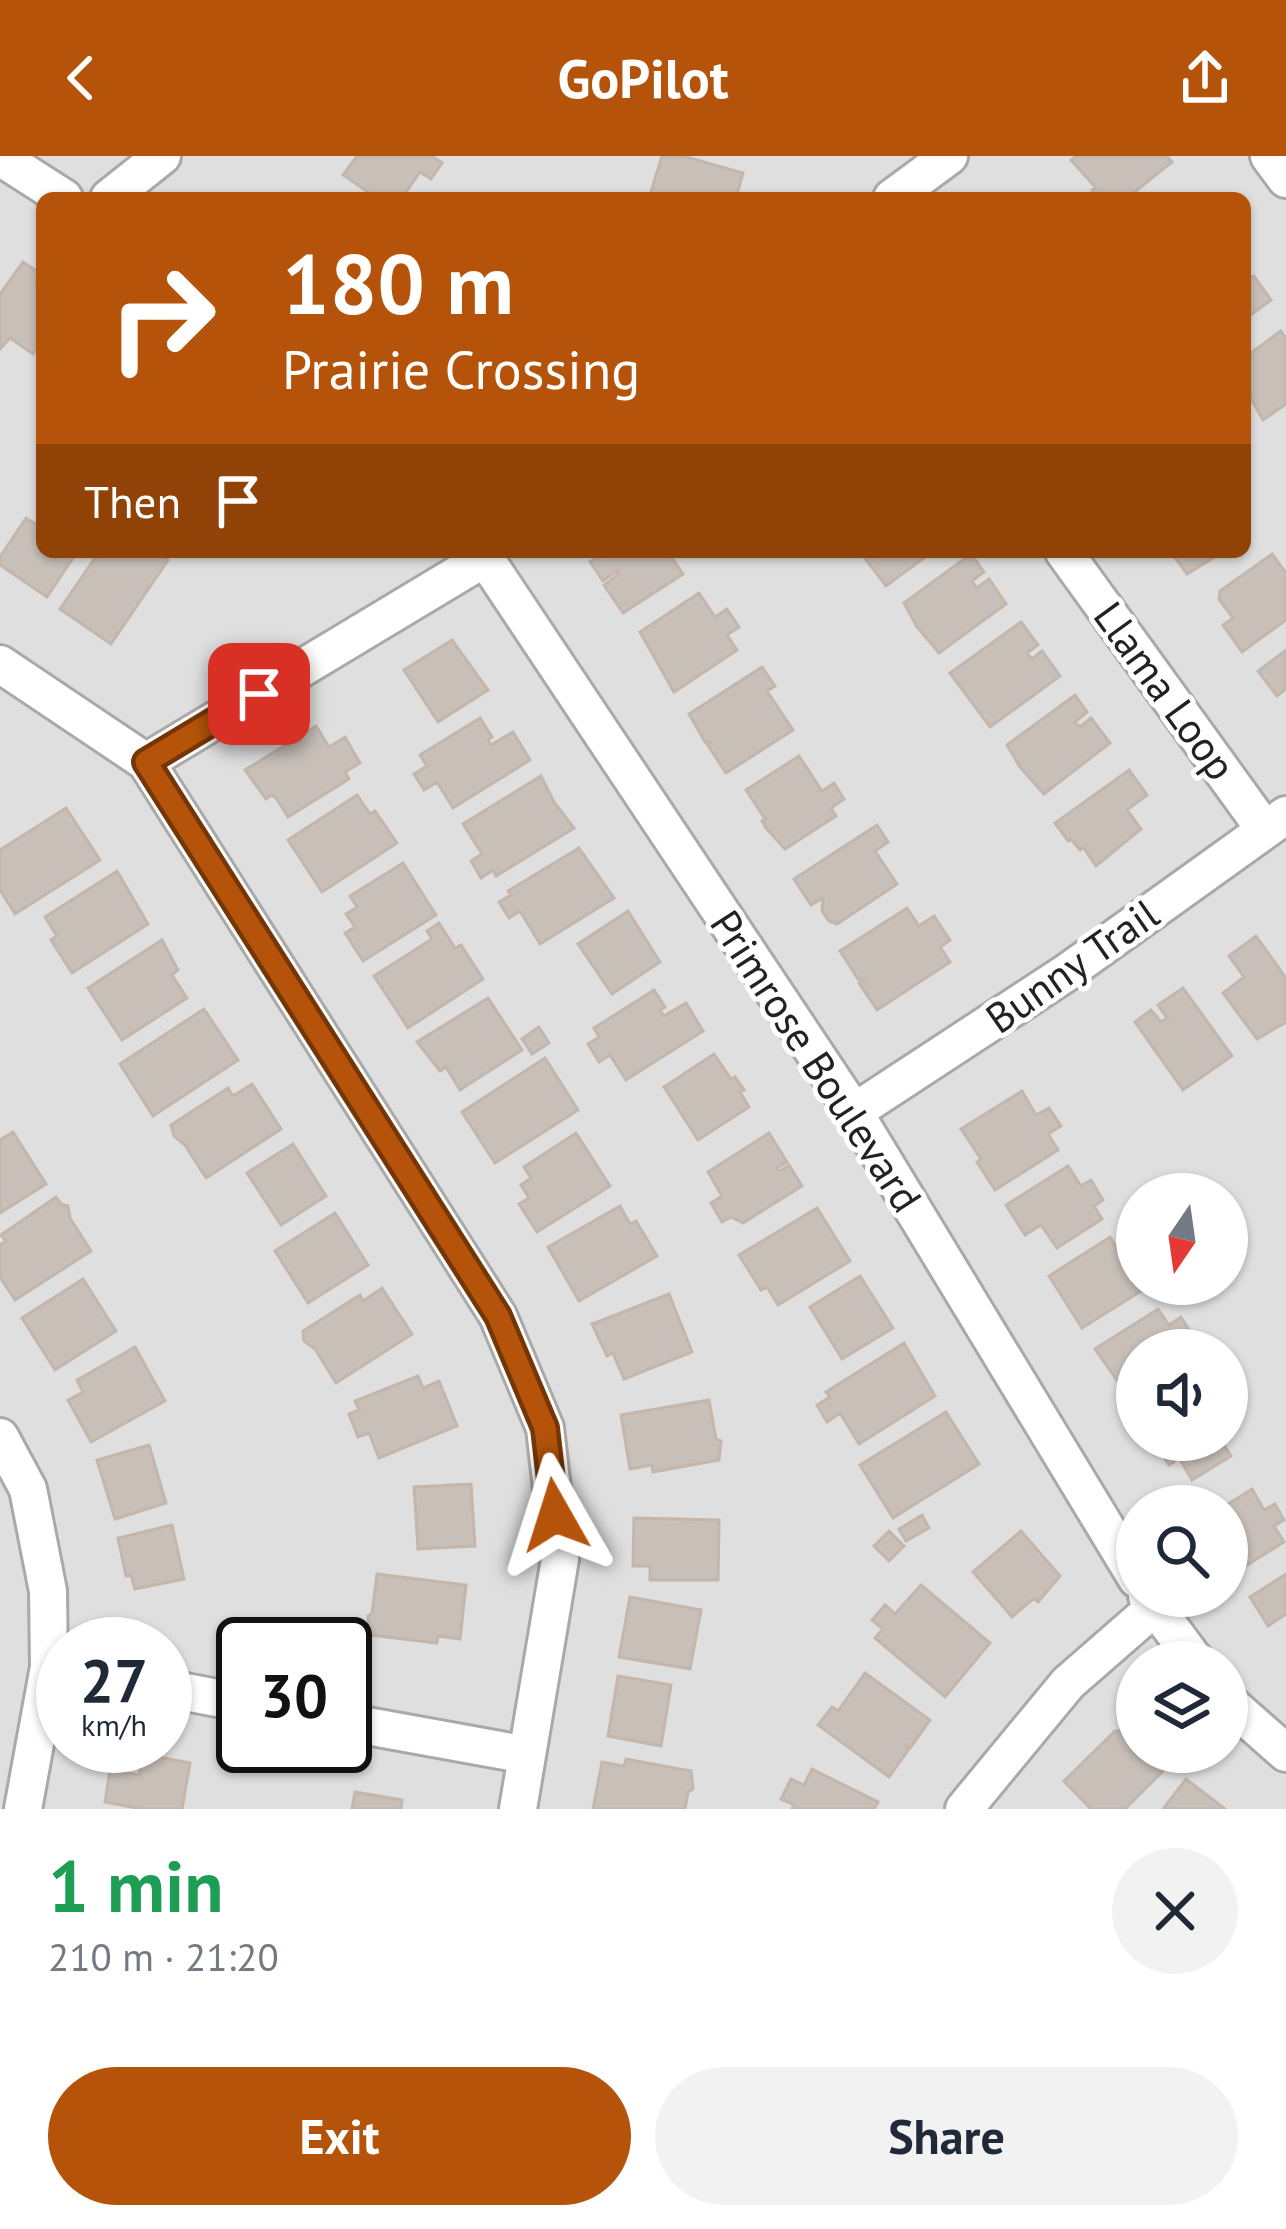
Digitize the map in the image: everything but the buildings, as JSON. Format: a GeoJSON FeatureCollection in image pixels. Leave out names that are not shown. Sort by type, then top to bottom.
{"type":"FeatureCollection","features":[{"type":"Feature","properties":{"kind":"street"},"geometry":{"type":"LineString","coordinates":[[117,192],[162,156]]}},
{"type":"Feature","properties":{"kind":"street"},"geometry":{"type":"LineString","coordinates":[[900,192],[949,156]]}},
{"type":"Feature","properties":{"kind":"street"},"geometry":{"type":"LineString","coordinates":[[1269,156],[1286,179]]}},
{"type":"Feature","properties":{"kind":"street"},"geometry":{"type":"LineString","coordinates":[[0,157],[55,192]]}},
{"type":"Feature","properties":{"kind":"street"},"geometry":{"type":"LineString","coordinates":[[146,762],[478,558]]}},
{"type":"Feature","properties":{"kind":"street","name":"Primrose Boulevard"},"geometry":{"type":"LineString","coordinates":[[485,558],[854,1112],[1116,1544]]}},
{"type":"Feature","properties":{"kind":"street","name":"Llama Loop"},"geometry":{"type":"LineString","coordinates":[[1069,558],[1276,822]]}},
{"type":"Feature","properties":{"kind":"street"},"geometry":{"type":"LineString","coordinates":[[0,664],[146,762],[498,1316],[545,1428],[560,1559],[518,1809]]}},
{"type":"Feature","properties":{"kind":"street","name":"Bunny Trail"},"geometry":{"type":"LineString","coordinates":[[854,1112],[1066,973],[1276,822]]}},
{"type":"Feature","properties":{"kind":"street"},"geometry":{"type":"LineString","coordinates":[[0,1438],[28,1489],[51,1617]]}},
{"type":"Feature","properties":{"kind":"street"},"geometry":{"type":"LineString","coordinates":[[964,1809],[1126,1617]]}},
{"type":"Feature","properties":{"kind":"street"},"geometry":{"type":"LineString","coordinates":[[1248,1720],[1286,1753]]}},
{"type":"Feature","properties":{"kind":"street"},"geometry":{"type":"LineString","coordinates":[[372,1726],[527,1755]]}},
{"type":"Feature","properties":{"kind":"street"},"geometry":{"type":"LineString","coordinates":[[23,1809],[36,1753]]}},
{"type":"Feature","properties":{"kind":"shaded area"},"geometry":{"type":"Polygon","coordinates":[[[0,156],[1286,156],[1286,1809],[0,1809],[0,156]]]}},
{"type":"Feature","properties":{"kind":"route"},"geometry":{"type":"LineString","coordinates":[[259,694],[146,762],[498,1316],[545,1428],[555,1515]]}}]}
